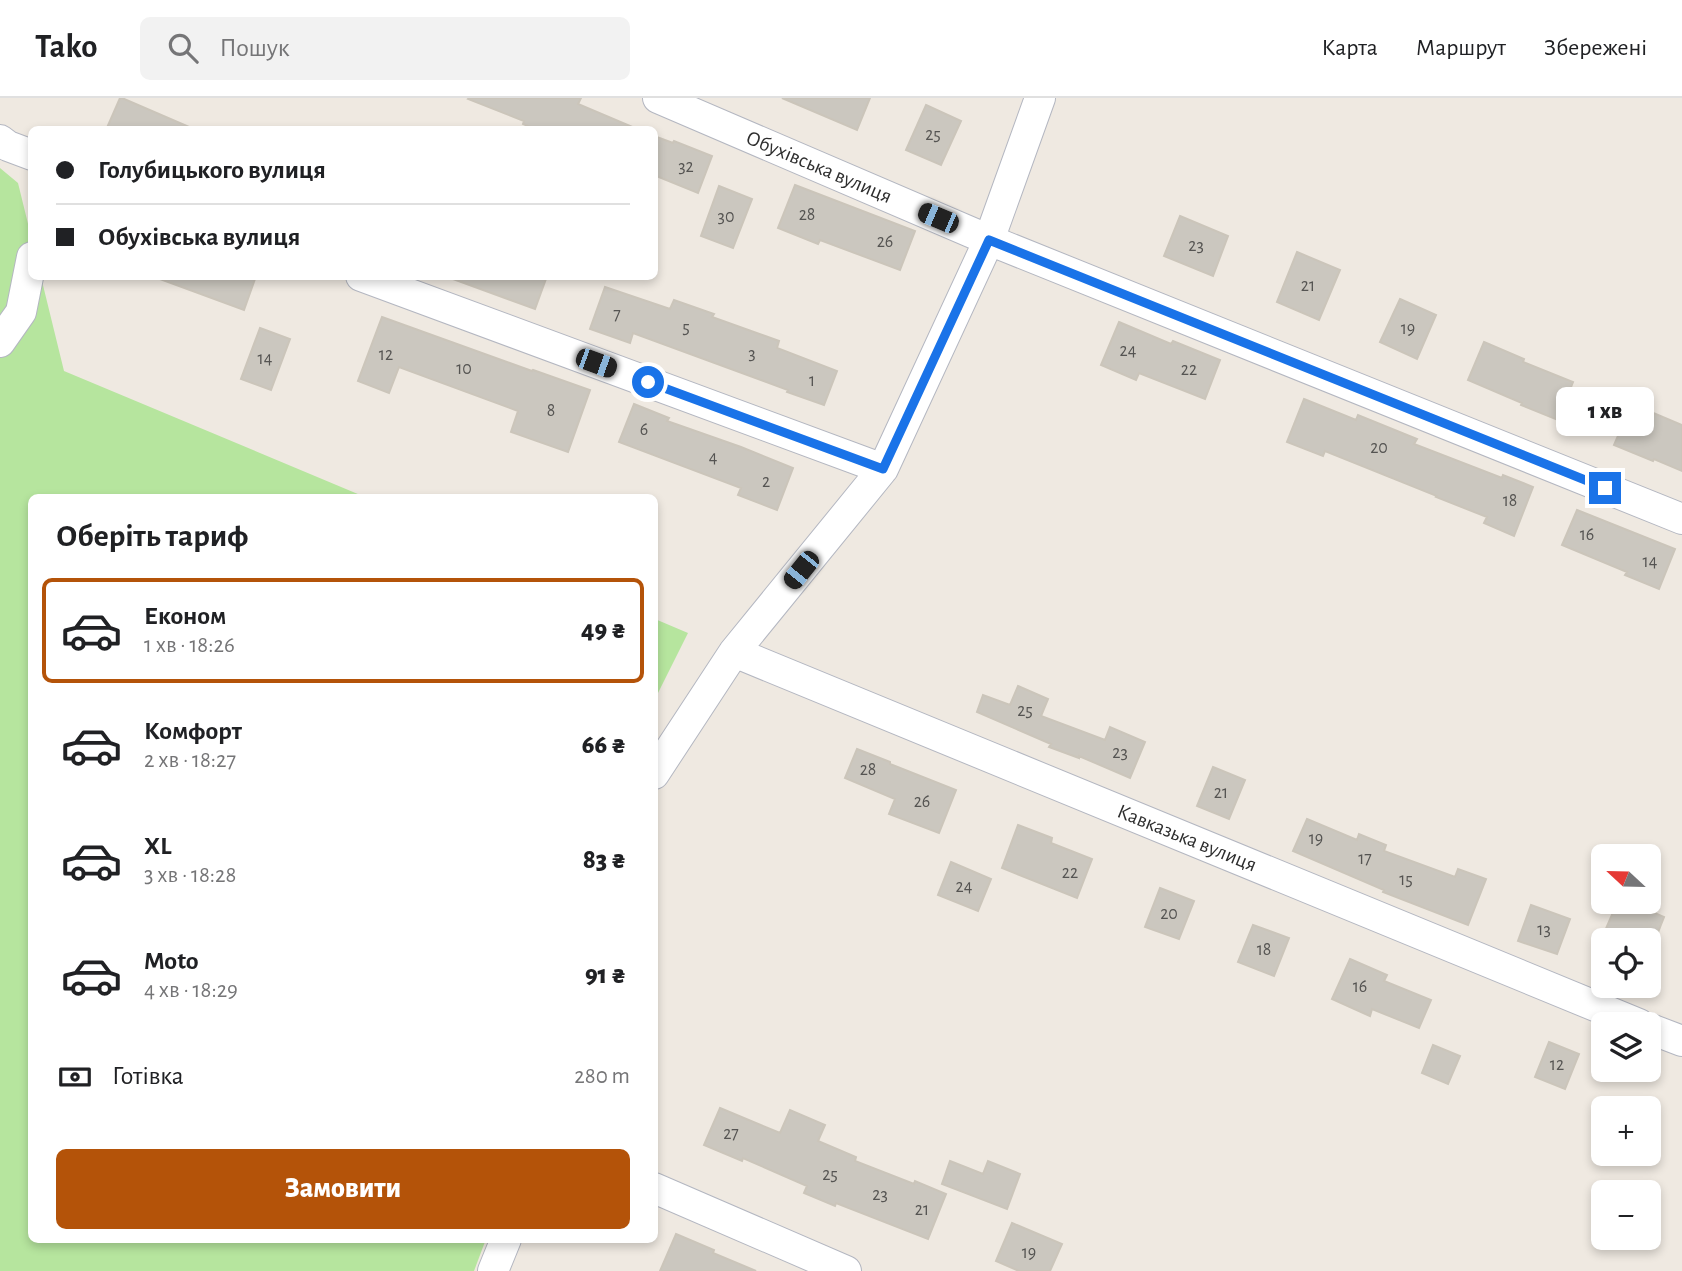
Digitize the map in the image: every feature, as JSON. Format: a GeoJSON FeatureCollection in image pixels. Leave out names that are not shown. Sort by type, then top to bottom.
{"type":"FeatureCollection","features":[{"type":"Feature","properties":{"kind":"street","name":"Обухівська вулиця"},"geometry":{"type":"LineString","coordinates":[[658,98],[989,240],[1682,519]]}},
{"type":"Feature","properties":{"kind":"street"},"geometry":{"type":"LineString","coordinates":[[658,768],[734,652],[883,469],[989,240],[1040,98]]}},
{"type":"Feature","properties":{"kind":"street"},"geometry":{"type":"LineString","coordinates":[[0,140],[28,154]]}},
{"type":"Feature","properties":{"kind":"street"},"geometry":{"type":"LineString","coordinates":[[0,342],[21,312],[28,277]]}},
{"type":"Feature","properties":{"kind":"street"},"geometry":{"type":"LineString","coordinates":[[372,280],[883,469]]}},
{"type":"Feature","properties":{"kind":"street","name":"Кавказька вулиця"},"geometry":{"type":"LineString","coordinates":[[734,652],[1610,1012]]}},
{"type":"Feature","properties":{"kind":"street"},"geometry":{"type":"LineString","coordinates":[[1661,1033],[1682,1041]]}},
{"type":"Feature","properties":{"kind":"street"},"geometry":{"type":"LineString","coordinates":[[658,1190],[846,1271]]}},
{"type":"Feature","properties":{"kind":"street"},"geometry":{"type":"LineString","coordinates":[[493,1271],[504,1243]]}},
{"type":"Feature","properties":{"kind":"green space"},"geometry":{"type":"Polygon","coordinates":[[[0,168],[18,183],[28,224],[28,280],[42,280],[64,371],[358,494],[28,494],[28,1243],[484,1243],[474,1271],[0,1271],[0,168]]]}},
{"type":"Feature","properties":{"kind":"green space"},"geometry":{"type":"Polygon","coordinates":[[[658,620],[688,633],[658,693],[658,620]]]}},
{"type":"Feature","properties":{"kind":"building"},"geometry":{"type":"Polygon","coordinates":[[[122,98],[187,126],[108,126],[122,98]]]}},
{"type":"Feature","properties":{"kind":"building"},"geometry":{"type":"Polygon","coordinates":[[[581,98],[578,104],[630,126],[528,126],[523,124],[524,121],[468,99],[581,98]]]}},
{"type":"Feature","properties":{"kind":"building"},"geometry":{"type":"Polygon","coordinates":[[[782,98],[870,98],[857,130],[782,98]]]}},
{"type":"Feature","properties":{"kind":"building"},"geometry":{"type":"Polygon","coordinates":[[[926,105],[961,121],[941,165],[906,150],[926,105]]]}},
{"type":"Feature","properties":{"kind":"building"},"geometry":{"type":"Polygon","coordinates":[[[658,137],[712,156],[698,193],[658,177],[658,137]]]}},
{"type":"Feature","properties":{"kind":"building"},"geometry":{"type":"Polygon","coordinates":[[[795,185],[915,231],[900,270],[820,240],[818,244],[778,228],[795,185]]]}},
{"type":"Feature","properties":{"kind":"building"},"geometry":{"type":"Polygon","coordinates":[[[719,186],[752,199],[733,248],[701,236],[719,186]]]}},
{"type":"Feature","properties":{"kind":"building"},"geometry":{"type":"Polygon","coordinates":[[[1180,216],[1228,236],[1213,276],[1164,256],[1180,216]]]}},
{"type":"Feature","properties":{"kind":"building"},"geometry":{"type":"Polygon","coordinates":[[[1297,252],[1340,270],[1319,320],[1277,302],[1297,252]]]}},
{"type":"Feature","properties":{"kind":"building"},"geometry":{"type":"Polygon","coordinates":[[[163,280],[255,280],[244,310],[163,280]]]}},
{"type":"Feature","properties":{"kind":"building"},"geometry":{"type":"Polygon","coordinates":[[[456,280],[546,280],[535,309],[456,280]]]}},
{"type":"Feature","properties":{"kind":"building"},"geometry":{"type":"Polygon","coordinates":[[[605,287],[670,309],[674,300],[714,314],[712,317],[779,341],[777,348],[837,371],[824,405],[633,333],[630,343],[590,329],[605,287]]]}},
{"type":"Feature","properties":{"kind":"building"},"geometry":{"type":"Polygon","coordinates":[[[1400,299],[1436,315],[1417,359],[1380,342],[1400,299]]]}},
{"type":"Feature","properties":{"kind":"building"},"geometry":{"type":"Polygon","coordinates":[[[382,317],[590,390],[568,452],[511,432],[518,411],[399,367],[389,393],[358,381],[382,317]]]}},
{"type":"Feature","properties":{"kind":"building"},"geometry":{"type":"Polygon","coordinates":[[[1119,322],[1171,344],[1173,341],[1220,360],[1205,399],[1139,373],[1136,380],[1101,365],[1119,322]]]}},
{"type":"Feature","properties":{"kind":"building"},"geometry":{"type":"Polygon","coordinates":[[[260,328],[290,339],[271,390],[241,379],[260,328]]]}},
{"type":"Feature","properties":{"kind":"building"},"geometry":{"type":"Polygon","coordinates":[[[1484,342],[1524,359],[1523,362],[1573,382],[1558,420],[1468,380],[1484,342]]]}},
{"type":"Feature","properties":{"kind":"building"},"geometry":{"type":"Polygon","coordinates":[[[1304,399],[1356,420],[1358,415],[1417,439],[1414,444],[1533,487],[1514,536],[1484,523],[1487,517],[1437,496],[1325,451],[1323,456],[1287,442],[1304,399]]]}},
{"type":"Feature","properties":{"kind":"building"},"geometry":{"type":"Polygon","coordinates":[[[634,404],[669,418],[667,421],[793,468],[777,510],[738,495],[741,488],[619,442],[634,404]]]}},
{"type":"Feature","properties":{"kind":"building"},"geometry":{"type":"Polygon","coordinates":[[[1632,404],[1682,425],[1682,471],[1614,445],[1632,404]]]}},
{"type":"Feature","properties":{"kind":"building"},"geometry":{"type":"Polygon","coordinates":[[[1577,510],[1675,549],[1659,589],[1625,575],[1627,572],[1562,545],[1577,510]]]}},
{"type":"Feature","properties":{"kind":"building"},"geometry":{"type":"Polygon","coordinates":[[[1018,686],[1048,699],[1041,716],[1105,740],[1110,727],[1145,742],[1130,778],[1079,756],[1049,747],[1051,744],[977,712],[983,695],[1010,705],[1018,686]]]}},
{"type":"Feature","properties":{"kind":"building"},"geometry":{"type":"Polygon","coordinates":[[[857,749],[956,790],[939,833],[889,814],[895,799],[845,778],[857,749]]]}},
{"type":"Feature","properties":{"kind":"building"},"geometry":{"type":"Polygon","coordinates":[[[1213,767],[1245,780],[1229,819],[1197,806],[1213,767]]]}},
{"type":"Feature","properties":{"kind":"building"},"geometry":{"type":"Polygon","coordinates":[[[1307,819],[1357,840],[1359,834],[1386,845],[1384,851],[1455,877],[1458,869],[1486,879],[1468,925],[1383,892],[1384,890],[1293,851],[1307,819]]]}},
{"type":"Feature","properties":{"kind":"building"},"geometry":{"type":"Polygon","coordinates":[[[1018,825],[1052,838],[1051,843],[1092,859],[1077,898],[1002,868],[1018,825]]]}},
{"type":"Feature","properties":{"kind":"building"},"geometry":{"type":"Polygon","coordinates":[[[951,862],[991,879],[978,911],[938,895],[951,862]]]}},
{"type":"Feature","properties":{"kind":"building"},"geometry":{"type":"Polygon","coordinates":[[[1160,888],[1194,901],[1179,939],[1145,927],[1160,888]]]}},
{"type":"Feature","properties":{"kind":"building"},"geometry":{"type":"Polygon","coordinates":[[[1531,905],[1570,919],[1557,954],[1518,941],[1531,905]]]}},
{"type":"Feature","properties":{"kind":"building"},"geometry":{"type":"Polygon","coordinates":[[[1612,914],[1657,914],[1664,917],[1660,928],[1606,928],[1612,914]]]}},
{"type":"Feature","properties":{"kind":"building"},"geometry":{"type":"Polygon","coordinates":[[[1253,925],[1289,938],[1274,976],[1238,962],[1253,925]]]}},
{"type":"Feature","properties":{"kind":"building"},"geometry":{"type":"Polygon","coordinates":[[[1350,959],[1387,975],[1384,981],[1431,1000],[1419,1028],[1372,1009],[1370,1016],[1332,999],[1350,959]]]}},
{"type":"Feature","properties":{"kind":"building"},"geometry":{"type":"Polygon","coordinates":[[[1549,1042],[1579,1054],[1565,1089],[1535,1077],[1549,1042]]]}},
{"type":"Feature","properties":{"kind":"building"},"geometry":{"type":"Polygon","coordinates":[[[1433,1045],[1460,1056],[1448,1084],[1422,1073],[1433,1045]]]}},
{"type":"Feature","properties":{"kind":"building"},"geometry":{"type":"Polygon","coordinates":[[[720,1108],[780,1133],[790,1110],[825,1125],[818,1141],[856,1157],[855,1161],[946,1194],[928,1239],[804,1193],[807,1186],[743,1158],[742,1161],[704,1145],[720,1108]]]}},
{"type":"Feature","properties":{"kind":"building"},"geometry":{"type":"Polygon","coordinates":[[[950,1161],[983,1174],[988,1161],[1020,1174],[1007,1209],[942,1184],[950,1161]]]}},
{"type":"Feature","properties":{"kind":"building"},"geometry":{"type":"Polygon","coordinates":[[[1012,1223],[1062,1244],[1050,1271],[1019,1271],[996,1261],[1012,1223]]]}},
{"type":"Feature","properties":{"kind":"building"},"geometry":{"type":"Polygon","coordinates":[[[676,1234],[714,1250],[713,1253],[756,1271],[660,1271],[676,1234]]]}},
{"type":"Feature","properties":{"kind":"route"},"geometry":{"type":"LineString","coordinates":[[648,382],[883,469],[989,240],[1605,488]]}}]}
